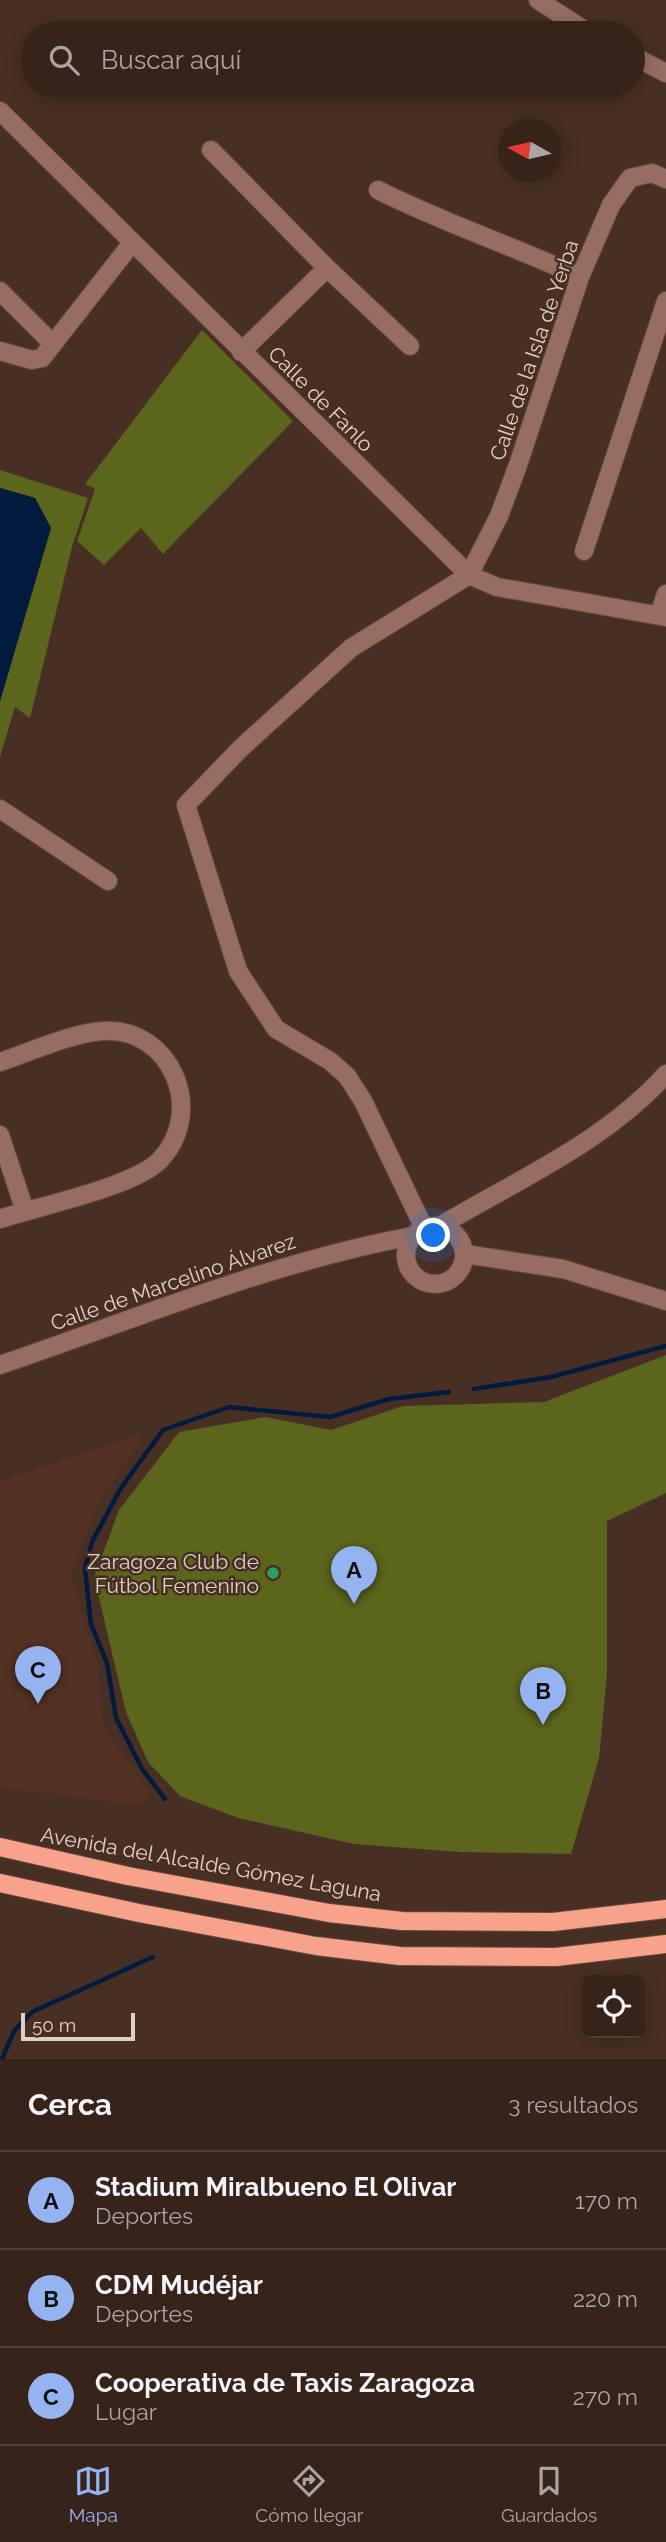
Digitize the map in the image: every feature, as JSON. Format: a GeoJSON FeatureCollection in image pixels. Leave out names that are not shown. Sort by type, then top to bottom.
{"type":"FeatureCollection","features":[{"type":"Feature","properties":{"kind":"main road","name":"Avenida del Alcalde Gómez Laguna"},"geometry":{"type":"LineString","coordinates":[[0,1847],[128,1876],[303,1908],[402,1921],[553,1922],[666,1909]]}},
{"type":"Feature","properties":{"kind":"main road"},"geometry":{"type":"LineString","coordinates":[[0,1883],[139,1913],[302,1943],[400,1956],[556,1957],[666,1944]]}},
{"type":"Feature","properties":{"kind":"street"},"geometry":{"type":"LineString","coordinates":[[538,0],[570,21]]}},
{"type":"Feature","properties":{"kind":"street"},"geometry":{"type":"LineString","coordinates":[[645,62],[666,73]]}},
{"type":"Feature","properties":{"kind":"street","name":"Calle de Fanlo"},"geometry":{"type":"LineString","coordinates":[[0,111],[469,575],[497,587],[663,616]]}},
{"type":"Feature","properties":{"kind":"street"},"geometry":{"type":"LineString","coordinates":[[211,150],[327,268],[411,346]]}},
{"type":"Feature","properties":{"kind":"street","name":"Calle de la Isla de Yerba"},"geometry":{"type":"LineString","coordinates":[[469,575],[499,516],[519,465],[580,277],[622,186],[631,178],[646,173],[666,179]]}},
{"type":"Feature","properties":{"kind":"street"},"geometry":{"type":"LineString","coordinates":[[378,190],[417,210],[513,246],[580,277]]}},
{"type":"Feature","properties":{"kind":"street"},"geometry":{"type":"LineString","coordinates":[[0,351],[37,360],[53,344],[132,243]]}},
{"type":"Feature","properties":{"kind":"street"},"geometry":{"type":"LineString","coordinates":[[241,352],[327,268]]}},
{"type":"Feature","properties":{"kind":"street"},"geometry":{"type":"LineString","coordinates":[[0,290],[53,344]]}},
{"type":"Feature","properties":{"kind":"street"},"geometry":{"type":"LineString","coordinates":[[584,551],[666,301]]}},
{"type":"Feature","properties":{"kind":"street"},"geometry":{"type":"LineString","coordinates":[[426,1230],[363,1101],[347,1076],[330,1061],[276,1029],[238,971],[186,805],[240,748],[351,648],[469,575]]}},
{"type":"Feature","properties":{"kind":"street"},"geometry":{"type":"LineString","coordinates":[[663,616],[666,594]]}},
{"type":"Feature","properties":{"kind":"street"},"geometry":{"type":"LineString","coordinates":[[0,809],[108,881]]}},
{"type":"Feature","properties":{"kind":"street"},"geometry":{"type":"LineString","coordinates":[[0,1062],[103,1031],[132,1035],[156,1047],[173,1069],[181,1096],[179,1133],[159,1161],[134,1177],[0,1219]]}},
{"type":"Feature","properties":{"kind":"street","name":"Calle de Marcelino Álvarez"},"geometry":{"type":"LineString","coordinates":[[0,1365],[297,1263],[426,1230],[549,1165],[600,1132],[666,1074]]}},
{"type":"Feature","properties":{"kind":"street"},"geometry":{"type":"LineString","coordinates":[[0,1135],[25,1210]]}},
{"type":"Feature","properties":{"kind":"street"},"geometry":{"type":"LineString","coordinates":[[426,1230],[406,1255],[415,1277],[438,1284],[460,1272],[465,1254],[457,1234],[465,1211]]}},
{"type":"Feature","properties":{"kind":"street"},"geometry":{"type":"LineString","coordinates":[[426,1230],[457,1234]]}},
{"type":"Feature","properties":{"kind":"street","name":"Calle de Marcelino Álvarez"},"geometry":{"type":"LineString","coordinates":[[362,1245],[406,1255]]}},
{"type":"Feature","properties":{"kind":"street"},"geometry":{"type":"LineString","coordinates":[[465,1254],[563,1269],[666,1301]]}},
{"type":"Feature","properties":{"kind":"shaded area"},"geometry":{"type":"Polygon","coordinates":[[[145,1433],[100,1500],[70,1575],[97,1661],[103,1725],[149,1793],[140,1805],[0,1787],[0,1482],[145,1433]]]}},
{"type":"Feature","properties":{"kind":"green space"},"geometry":{"type":"Polygon","coordinates":[[[202,330],[293,421],[163,554],[141,528],[104,565],[77,541],[95,489],[85,484],[202,330]]]}},
{"type":"Feature","properties":{"kind":"green space"},"geometry":{"type":"Polygon","coordinates":[[[0,470],[88,498],[72,547],[30,718],[15,707],[0,757],[0,701],[51,528],[35,498],[0,488],[0,470]]]}},
{"type":"Feature","properties":{"kind":"green space"},"geometry":{"type":"Polygon","coordinates":[[[666,1355],[666,1493],[607,1521],[607,1674],[599,1758],[571,1854],[460,1852],[354,1844],[238,1818],[180,1796],[148,1762],[126,1712],[94,1577],[119,1510],[179,1432],[266,1417],[331,1430],[403,1406],[544,1402],[666,1355]]]}},
{"type":"Feature","properties":{"kind":"water"},"geometry":{"type":"Polygon","coordinates":[[[0,488],[35,498],[51,528],[0,701],[0,488]]]}},
{"type":"Feature","properties":{"kind":"waterway"},"geometry":{"type":"LineString","coordinates":[[474,1389],[551,1377],[666,1346]]}},
{"type":"Feature","properties":{"kind":"waterway"},"geometry":{"type":"LineString","coordinates":[[165,1799],[142,1769],[116,1718],[107,1663],[91,1624],[85,1569],[92,1542],[121,1488],[163,1430],[229,1407],[330,1417],[389,1399],[449,1392]]}},
{"type":"Feature","properties":{"kind":"waterway"},"geometry":{"type":"LineString","coordinates":[[2,2059],[14,2031],[32,2012],[153,1957]]}},
{"type":"Feature","properties":{"kind":"place","name":"Zaragoza Club de Fútbol Femenino"},"geometry":{"type":"Point","coordinates":[273,1573]}},
{"type":"Feature","properties":{"kind":"place","name":"Stadium Miralbueno El Olivar"},"geometry":{"type":"Point","coordinates":[354,1604]}},
{"type":"Feature","properties":{"kind":"place","name":"Cooperativa de Taxis Zaragoza"},"geometry":{"type":"Point","coordinates":[38,1704]}},
{"type":"Feature","properties":{"kind":"place","name":"CDM Mudéjar"},"geometry":{"type":"Point","coordinates":[543,1725]}}]}
